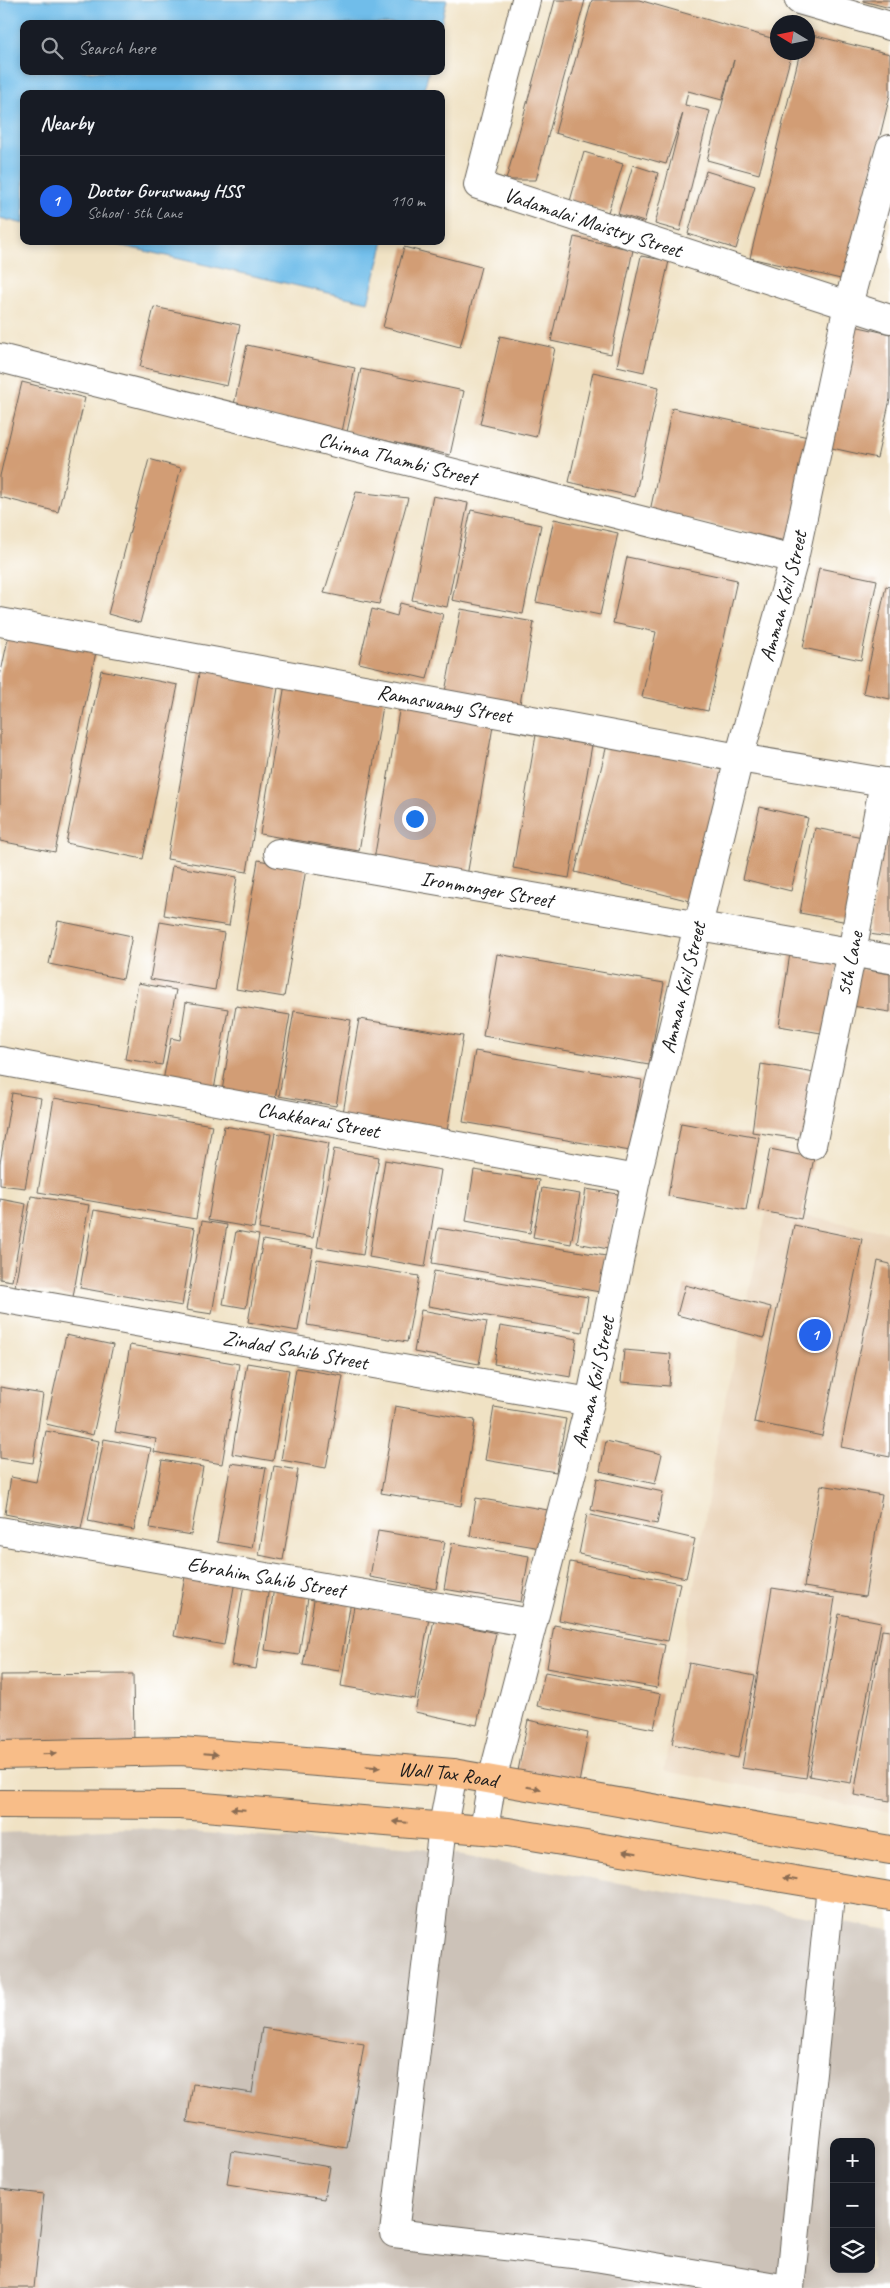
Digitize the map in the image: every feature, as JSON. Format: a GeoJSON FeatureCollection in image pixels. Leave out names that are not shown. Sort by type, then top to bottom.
{"type":"FeatureCollection","features":[{"type":"Feature","properties":{"kind":"main road","name":"Wall Tax Road"},"geometry":{"type":"LineString","coordinates":[[0,1755],[181,1751],[453,1773],[890,1850]]}},
{"type":"Feature","properties":{"kind":"main road"},"geometry":{"type":"LineString","coordinates":[[0,1804],[180,1805],[484,1829],[890,1896]]}},
{"type":"Feature","properties":{"kind":"street","name":"Vadamalai Maistry Street"},"geometry":{"type":"LineString","coordinates":[[526,0],[478,185],[890,318]]}},
{"type":"Feature","properties":{"kind":"street"},"geometry":{"type":"LineString","coordinates":[[798,0],[890,26]]}},
{"type":"Feature","properties":{"kind":"street","name":"Amman Koil Street"},"geometry":{"type":"LineString","coordinates":[[484,1829],[492,1780],[590,1402],[636,1179],[697,926],[739,758],[794,559],[848,305],[890,149]]}},
{"type":"Feature","properties":{"kind":"street","name":"Chinna Thambi Street"},"geometry":{"type":"LineString","coordinates":[[0,358],[794,559]]}},
{"type":"Feature","properties":{"kind":"street","name":"Ramaswamy Street"},"geometry":{"type":"LineString","coordinates":[[0,622],[739,758],[887,783]]}},
{"type":"Feature","properties":{"kind":"street","name":"5th Lane"},"geometry":{"type":"LineString","coordinates":[[812,1145],[887,783]]}},
{"type":"Feature","properties":{"kind":"street","name":"Ironmonger Street"},"geometry":{"type":"LineString","coordinates":[[278,853],[890,959]]}},
{"type":"Feature","properties":{"kind":"street","name":"Chakkarai Street"},"geometry":{"type":"LineString","coordinates":[[1,1065],[636,1179]]}},
{"type":"Feature","properties":{"kind":"street","name":"Zindad Sahib Street"},"geometry":{"type":"LineString","coordinates":[[0,1298],[590,1402]]}},
{"type":"Feature","properties":{"kind":"street","name":"Ebrahim Sahib Street"},"geometry":{"type":"LineString","coordinates":[[0,1531],[532,1623]]}},
{"type":"Feature","properties":{"kind":"street"},"geometry":{"type":"LineString","coordinates":[[453,1773],[443,1826],[394,2233],[589,2256],[782,2288]]}},
{"type":"Feature","properties":{"kind":"street"},"geometry":{"type":"LineString","coordinates":[[790,2288],[831,1886]]}},
{"type":"Feature","properties":{"kind":"shaded area"},"geometry":{"type":"Polygon","coordinates":[[[767,1209],[890,1232],[890,1812],[664,1771],[718,1437],[767,1209]]]}},
{"type":"Feature","properties":{"kind":"shaded area"},"geometry":{"type":"Polygon","coordinates":[[[134,1828],[416,1848],[890,1930],[890,2288],[0,2288],[0,1833],[134,1828]]]}},
{"type":"Feature","properties":{"kind":"water"},"geometry":{"type":"Polygon","coordinates":[[[0,0],[447,0],[442,20],[20,20],[20,75],[428,75],[424,90],[20,90],[20,223],[0,218],[0,0]]]}},
{"type":"Feature","properties":{"kind":"water"},"geometry":{"type":"Polygon","coordinates":[[[119,245],[383,245],[368,302],[119,245]]]}},
{"type":"Feature","properties":{"kind":"building"},"geometry":{"type":"Polygon","coordinates":[[[555,0],[585,0],[536,180],[506,180],[555,0]]]}},
{"type":"Feature","properties":{"kind":"building"},"geometry":{"type":"Polygon","coordinates":[[[592,0],[639,0],[770,38],[770,60],[790,60],[759,174],[707,160],[734,60],[722,100],[688,91],[685,105],[710,111],[680,231],[655,224],[683,113],[666,164],[555,133],[592,0]]]}},
{"type":"Feature","properties":{"kind":"building"},"geometry":{"type":"Polygon","coordinates":[[[890,0],[890,8],[863,1],[890,0]]]}},
{"type":"Feature","properties":{"kind":"building"},"geometry":{"type":"Polygon","coordinates":[[[815,36],[890,54],[890,95],[845,280],[750,258],[798,60],[815,60],[815,36]]]}},
{"type":"Feature","properties":{"kind":"building"},"geometry":{"type":"Polygon","coordinates":[[[584,152],[623,164],[608,212],[570,201],[584,152]]]}},
{"type":"Feature","properties":{"kind":"building"},"geometry":{"type":"Polygon","coordinates":[[[633,165],[658,173],[644,222],[618,214],[633,165]]]}},
{"type":"Feature","properties":{"kind":"building"},"geometry":{"type":"Polygon","coordinates":[[[706,171],[755,186],[736,249],[688,234],[706,171]]]}},
{"type":"Feature","properties":{"kind":"building"},"geometry":{"type":"Polygon","coordinates":[[[574,237],[633,250],[611,354],[551,341],[574,237]]]}},
{"type":"Feature","properties":{"kind":"building"},"geometry":{"type":"Polygon","coordinates":[[[404,247],[481,267],[460,347],[383,327],[404,247]]]}},
{"type":"Feature","properties":{"kind":"building"},"geometry":{"type":"Polygon","coordinates":[[[641,256],[669,261],[644,372],[617,366],[641,256]]]}},
{"type":"Feature","properties":{"kind":"building"},"geometry":{"type":"Polygon","coordinates":[[[154,307],[240,325],[227,386],[140,367],[154,307]]]}},
{"type":"Feature","properties":{"kind":"building"},"geometry":{"type":"Polygon","coordinates":[[[850,325],[890,334],[890,399],[877,458],[823,446],[850,325]]]}},
{"type":"Feature","properties":{"kind":"building"},"geometry":{"type":"Polygon","coordinates":[[[500,336],[555,348],[536,437],[480,424],[500,336]]]}},
{"type":"Feature","properties":{"kind":"building"},"geometry":{"type":"Polygon","coordinates":[[[247,345],[355,368],[342,432],[233,409],[247,345]]]}},
{"type":"Feature","properties":{"kind":"building"},"geometry":{"type":"Polygon","coordinates":[[[361,369],[464,391],[450,455],[347,432],[361,369]]]}},
{"type":"Feature","properties":{"kind":"building"},"geometry":{"type":"Polygon","coordinates":[[[593,372],[659,387],[635,497],[569,482],[593,372]]]}},
{"type":"Feature","properties":{"kind":"building"},"geometry":{"type":"Polygon","coordinates":[[[22,382],[85,398],[58,512],[0,497],[0,476],[22,382]]]}},
{"type":"Feature","properties":{"kind":"building"},"geometry":{"type":"Polygon","coordinates":[[[672,408],[813,438],[790,542],[650,511],[672,408]]]}},
{"type":"Feature","properties":{"kind":"building"},"geometry":{"type":"Polygon","coordinates":[[[149,459],[181,468],[140,623],[108,614],[149,459]]]}},
{"type":"Feature","properties":{"kind":"building"},"geometry":{"type":"Polygon","coordinates":[[[356,492],[408,498],[379,604],[324,593],[356,492]]]}},
{"type":"Feature","properties":{"kind":"building"},"geometry":{"type":"Polygon","coordinates":[[[433,496],[468,503],[447,607],[412,600],[433,496]]]}},
{"type":"Feature","properties":{"kind":"building"},"geometry":{"type":"Polygon","coordinates":[[[471,510],[541,525],[523,614],[452,600],[471,510]]]}},
{"type":"Feature","properties":{"kind":"building"},"geometry":{"type":"Polygon","coordinates":[[[554,519],[618,533],[600,615],[536,602],[554,519]]]}},
{"type":"Feature","properties":{"kind":"building"},"geometry":{"type":"Polygon","coordinates":[[[627,557],[737,580],[708,711],[642,697],[656,632],[613,623],[627,557]]]}},
{"type":"Feature","properties":{"kind":"building"},"geometry":{"type":"Polygon","coordinates":[[[819,568],[877,580],[861,660],[803,648],[819,568]]]}},
{"type":"Feature","properties":{"kind":"building"},"geometry":{"type":"Polygon","coordinates":[[[886,586],[890,587],[890,699],[863,693],[886,586]]]}},
{"type":"Feature","properties":{"kind":"building"},"geometry":{"type":"Polygon","coordinates":[[[400,603],[443,614],[427,679],[359,663],[372,609],[397,616],[400,603]]]}},
{"type":"Feature","properties":{"kind":"building"},"geometry":{"type":"Polygon","coordinates":[[[461,609],[534,622],[519,710],[444,697],[461,609]]]}},
{"type":"Feature","properties":{"kind":"building"},"geometry":{"type":"Polygon","coordinates":[[[10,629],[97,647],[55,852],[0,841],[0,677],[10,629]]]}},
{"type":"Feature","properties":{"kind":"building"},"geometry":{"type":"Polygon","coordinates":[[[201,662],[280,676],[247,872],[167,859],[201,662]]]}},
{"type":"Feature","properties":{"kind":"building"},"geometry":{"type":"Polygon","coordinates":[[[101,670],[178,685],[143,859],[66,843],[101,670]]]}},
{"type":"Feature","properties":{"kind":"building"},"geometry":{"type":"Polygon","coordinates":[[[285,684],[384,700],[359,851],[260,834],[285,684]]]}},
{"type":"Feature","properties":{"kind":"building"},"geometry":{"type":"Polygon","coordinates":[[[401,699],[495,715],[467,876],[374,860],[401,699]]]}},
{"type":"Feature","properties":{"kind":"building"},"geometry":{"type":"Polygon","coordinates":[[[536,735],[592,745],[569,878],[513,868],[536,735]]]}},
{"type":"Feature","properties":{"kind":"building"},"geometry":{"type":"Polygon","coordinates":[[[608,741],[726,771],[694,902],[575,872],[608,741]]]}},
{"type":"Feature","properties":{"kind":"building"},"geometry":{"type":"Polygon","coordinates":[[[890,802],[890,937],[869,934],[890,802]]]}},
{"type":"Feature","properties":{"kind":"building"},"geometry":{"type":"Polygon","coordinates":[[[760,807],[808,818],[791,891],[743,879],[760,807]]]}},
{"type":"Feature","properties":{"kind":"building"},"geometry":{"type":"Polygon","coordinates":[[[815,828],[868,838],[853,923],[800,913],[815,828]]]}},
{"type":"Feature","properties":{"kind":"building"},"geometry":{"type":"Polygon","coordinates":[[[258,860],[306,869],[284,997],[236,989],[258,860]]]}},
{"type":"Feature","properties":{"kind":"building"},"geometry":{"type":"Polygon","coordinates":[[[172,866],[237,877],[229,926],[164,915],[172,866]]]}},
{"type":"Feature","properties":{"kind":"building"},"geometry":{"type":"Polygon","coordinates":[[[58,921],[132,936],[123,979],[49,964],[58,921]]]}},
{"type":"Feature","properties":{"kind":"building"},"geometry":{"type":"Polygon","coordinates":[[[160,922],[224,933],[215,990],[150,979],[160,922]]]}},
{"type":"Feature","properties":{"kind":"building"},"geometry":{"type":"Polygon","coordinates":[[[790,953],[838,961],[827,1034],[779,1026],[790,953]]]}},
{"type":"Feature","properties":{"kind":"building"},"geometry":{"type":"Polygon","coordinates":[[[497,954],[664,983],[649,1065],[483,1036],[497,954]]]}},
{"type":"Feature","properties":{"kind":"building"},"geometry":{"type":"Polygon","coordinates":[[[852,967],[890,974],[890,1012],[846,1005],[852,967]]]}},
{"type":"Feature","properties":{"kind":"building"},"geometry":{"type":"Polygon","coordinates":[[[138,983],[176,990],[162,1065],[125,1059],[138,983]]]}},
{"type":"Feature","properties":{"kind":"building"},"geometry":{"type":"Polygon","coordinates":[[[186,1002],[228,1009],[214,1090],[163,1081],[171,1038],[180,1040],[186,1002]]]}},
{"type":"Feature","properties":{"kind":"building"},"geometry":{"type":"Polygon","coordinates":[[[236,1006],[290,1015],[275,1099],[222,1091],[236,1006]]]}},
{"type":"Feature","properties":{"kind":"building"},"geometry":{"type":"Polygon","coordinates":[[[294,1011],[351,1020],[336,1106],[279,1096],[294,1011]]]}},
{"type":"Feature","properties":{"kind":"building"},"geometry":{"type":"Polygon","coordinates":[[[359,1019],[463,1036],[446,1137],[342,1119],[359,1019]]]}},
{"type":"Feature","properties":{"kind":"building"},"geometry":{"type":"Polygon","coordinates":[[[475,1051],[642,1080],[630,1151],[463,1122],[475,1051]]]}},
{"type":"Feature","properties":{"kind":"building"},"geometry":{"type":"Polygon","coordinates":[[[761,1064],[815,1073],[806,1140],[752,1132],[761,1064]]]}},
{"type":"Feature","properties":{"kind":"building"},"geometry":{"type":"Polygon","coordinates":[[[12,1093],[41,1098],[25,1188],[0,1185],[0,1163],[12,1093]]]}},
{"type":"Feature","properties":{"kind":"building"},"geometry":{"type":"Polygon","coordinates":[[[54,1098],[212,1125],[196,1219],[38,1192],[54,1098]]]}},
{"type":"Feature","properties":{"kind":"building"},"geometry":{"type":"Polygon","coordinates":[[[681,1123],[759,1137],[746,1210],[668,1196],[681,1123]]]}},
{"type":"Feature","properties":{"kind":"building"},"geometry":{"type":"Polygon","coordinates":[[[224,1126],[271,1134],[254,1228],[208,1220],[224,1126]]]}},
{"type":"Feature","properties":{"kind":"building"},"geometry":{"type":"Polygon","coordinates":[[[275,1133],[329,1143],[313,1238],[259,1229],[275,1133]]]}},
{"type":"Feature","properties":{"kind":"building"},"geometry":{"type":"Polygon","coordinates":[[[334,1149],[379,1157],[363,1255],[317,1247],[334,1149]]]}},
{"type":"Feature","properties":{"kind":"building"},"geometry":{"type":"Polygon","coordinates":[[[770,1149],[814,1158],[801,1219],[758,1210],[770,1149]]]}},
{"type":"Feature","properties":{"kind":"building"},"geometry":{"type":"Polygon","coordinates":[[[385,1160],[441,1170],[425,1267],[369,1257],[385,1160]]]}},
{"type":"Feature","properties":{"kind":"building"},"geometry":{"type":"Polygon","coordinates":[[[474,1170],[539,1180],[530,1233],[466,1221],[474,1170]]]}},
{"type":"Feature","properties":{"kind":"building"},"geometry":{"type":"Polygon","coordinates":[[[542,1188],[580,1194],[571,1244],[533,1237],[542,1188]]]}},
{"type":"Feature","properties":{"kind":"building"},"geometry":{"type":"Polygon","coordinates":[[[586,1189],[618,1194],[608,1249],[577,1243],[586,1189]]]}},
{"type":"Feature","properties":{"kind":"building"},"geometry":{"type":"Polygon","coordinates":[[[31,1196],[89,1205],[73,1297],[15,1286],[31,1196]]]}},
{"type":"Feature","properties":{"kind":"building"},"geometry":{"type":"Polygon","coordinates":[[[0,1199],[26,1204],[12,1281],[0,1279],[0,1199]]]}},
{"type":"Feature","properties":{"kind":"building"},"geometry":{"type":"Polygon","coordinates":[[[94,1210],[195,1228],[182,1306],[80,1288],[94,1210]]]}},
{"type":"Feature","properties":{"kind":"building"},"geometry":{"type":"Polygon","coordinates":[[[202,1221],[227,1225],[212,1314],[186,1310],[202,1221]]]}},
{"type":"Feature","properties":{"kind":"building"},"geometry":{"type":"Polygon","coordinates":[[[794,1225],[862,1239],[822,1436],[754,1422],[794,1225]]]}},
{"type":"Feature","properties":{"kind":"building"},"geometry":{"type":"Polygon","coordinates":[[[438,1228],[606,1256],[600,1292],[432,1263],[438,1228]]]}},
{"type":"Feature","properties":{"kind":"building"},"geometry":{"type":"Polygon","coordinates":[[[236,1231],[259,1235],[246,1308],[223,1304],[236,1231]]]}},
{"type":"Feature","properties":{"kind":"building"},"geometry":{"type":"Polygon","coordinates":[[[263,1240],[313,1249],[298,1331],[248,1322],[263,1240]]]}},
{"type":"Feature","properties":{"kind":"building"},"geometry":{"type":"Polygon","coordinates":[[[317,1259],[419,1276],[407,1342],[307,1325],[317,1259]]]}},
{"type":"Feature","properties":{"kind":"building"},"geometry":{"type":"Polygon","coordinates":[[[878,1261],[890,1264],[890,1457],[841,1447],[878,1261]]]}},
{"type":"Feature","properties":{"kind":"building"},"geometry":{"type":"Polygon","coordinates":[[[434,1271],[588,1297],[582,1332],[428,1306],[434,1271]]]}},
{"type":"Feature","properties":{"kind":"building"},"geometry":{"type":"Polygon","coordinates":[[[685,1285],[771,1307],[764,1338],[677,1315],[685,1285]]]}},
{"type":"Feature","properties":{"kind":"building"},"geometry":{"type":"Polygon","coordinates":[[[421,1310],[487,1322],[479,1364],[414,1352],[421,1310]]]}},
{"type":"Feature","properties":{"kind":"building"},"geometry":{"type":"Polygon","coordinates":[[[500,1326],[577,1339],[571,1377],[494,1364],[500,1326]]]}},
{"type":"Feature","properties":{"kind":"building"},"geometry":{"type":"Polygon","coordinates":[[[66,1335],[113,1345],[93,1435],[46,1424],[66,1335]]]}},
{"type":"Feature","properties":{"kind":"building"},"geometry":{"type":"Polygon","coordinates":[[[130,1345],[239,1364],[222,1464],[154,1452],[156,1439],[115,1432],[130,1345]]]}},
{"type":"Feature","properties":{"kind":"building"},"geometry":{"type":"Polygon","coordinates":[[[624,1350],[671,1354],[669,1386],[621,1382],[624,1350]]]}},
{"type":"Feature","properties":{"kind":"building"},"geometry":{"type":"Polygon","coordinates":[[[247,1363],[289,1370],[273,1461],[232,1454],[247,1363]]]}},
{"type":"Feature","properties":{"kind":"building"},"geometry":{"type":"Polygon","coordinates":[[[296,1368],[343,1376],[326,1468],[281,1460],[296,1368]]]}},
{"type":"Feature","properties":{"kind":"building"},"geometry":{"type":"Polygon","coordinates":[[[0,1387],[43,1394],[33,1463],[0,1458],[0,1387]]]}},
{"type":"Feature","properties":{"kind":"building"},"geometry":{"type":"Polygon","coordinates":[[[395,1406],[475,1420],[461,1506],[381,1493],[395,1406]]]}},
{"type":"Feature","properties":{"kind":"building"},"geometry":{"type":"Polygon","coordinates":[[[494,1407],[566,1419],[556,1472],[485,1460],[494,1407]]]}},
{"type":"Feature","properties":{"kind":"building"},"geometry":{"type":"Polygon","coordinates":[[[46,1431],[99,1441],[81,1529],[5,1514],[11,1477],[36,1482],[46,1431]]]}},
{"type":"Feature","properties":{"kind":"building"},"geometry":{"type":"Polygon","coordinates":[[[104,1439],[151,1448],[134,1530],[88,1521],[104,1439]]]}},
{"type":"Feature","properties":{"kind":"building"},"geometry":{"type":"Polygon","coordinates":[[[606,1441],[662,1454],[655,1484],[600,1471],[606,1441]]]}},
{"type":"Feature","properties":{"kind":"building"},"geometry":{"type":"Polygon","coordinates":[[[162,1460],[203,1467],[191,1535],[150,1528],[162,1460]]]}},
{"type":"Feature","properties":{"kind":"building"},"geometry":{"type":"Polygon","coordinates":[[[231,1463],[266,1468],[252,1548],[217,1542],[231,1463]]]}},
{"type":"Feature","properties":{"kind":"building"},"geometry":{"type":"Polygon","coordinates":[[[274,1466],[298,1470],[283,1560],[259,1555],[274,1466]]]}},
{"type":"Feature","properties":{"kind":"building"},"geometry":{"type":"Polygon","coordinates":[[[597,1478],[663,1492],[657,1524],[591,1510],[597,1478]]]}},
{"type":"Feature","properties":{"kind":"building"},"geometry":{"type":"Polygon","coordinates":[[[821,1485],[882,1495],[865,1597],[804,1587],[821,1485]]]}},
{"type":"Feature","properties":{"kind":"building"},"geometry":{"type":"Polygon","coordinates":[[[476,1498],[548,1510],[541,1548],[470,1536],[476,1498]]]}},
{"type":"Feature","properties":{"kind":"building"},"geometry":{"type":"Polygon","coordinates":[[[587,1514],[695,1539],[686,1578],[579,1554],[587,1514]]]}},
{"type":"Feature","properties":{"kind":"building"},"geometry":{"type":"Polygon","coordinates":[[[378,1531],[445,1542],[436,1589],[370,1577],[378,1531]]]}},
{"type":"Feature","properties":{"kind":"building"},"geometry":{"type":"Polygon","coordinates":[[[452,1543],[529,1556],[521,1602],[444,1589],[452,1543]]]}},
{"type":"Feature","properties":{"kind":"building"},"geometry":{"type":"Polygon","coordinates":[[[570,1562],[680,1583],[668,1641],[559,1620],[570,1562]]]}},
{"type":"Feature","properties":{"kind":"building"},"geometry":{"type":"Polygon","coordinates":[[[187,1566],[236,1575],[224,1645],[174,1636],[187,1566]]]}},
{"type":"Feature","properties":{"kind":"building"},"geometry":{"type":"Polygon","coordinates":[[[245,1578],[270,1581],[256,1669],[231,1665],[245,1578]]]}},
{"type":"Feature","properties":{"kind":"building"},"geometry":{"type":"Polygon","coordinates":[[[275,1580],[310,1585],[299,1655],[265,1650],[275,1580]]]}},
{"type":"Feature","properties":{"kind":"building"},"geometry":{"type":"Polygon","coordinates":[[[772,1588],[835,1598],[806,1778],[742,1768],[772,1588]]]}},
{"type":"Feature","properties":{"kind":"building"},"geometry":{"type":"Polygon","coordinates":[[[315,1595],[351,1601],[339,1671],[303,1665],[315,1595]]]}},
{"type":"Feature","properties":{"kind":"building"},"geometry":{"type":"Polygon","coordinates":[[[354,1606],[429,1618],[415,1699],[341,1686],[354,1606]]]}},
{"type":"Feature","properties":{"kind":"building"},"geometry":{"type":"Polygon","coordinates":[[[839,1614],[881,1622],[851,1783],[809,1776],[839,1614]]]}},
{"type":"Feature","properties":{"kind":"building"},"geometry":{"type":"Polygon","coordinates":[[[434,1620],[496,1633],[477,1725],[415,1712],[434,1620]]]}},
{"type":"Feature","properties":{"kind":"building"},"geometry":{"type":"Polygon","coordinates":[[[554,1625],[665,1645],[657,1688],[547,1668],[554,1625]]]}},
{"type":"Feature","properties":{"kind":"building"},"geometry":{"type":"Polygon","coordinates":[[[882,1630],[890,1631],[890,1801],[854,1795],[882,1630]]]}},
{"type":"Feature","properties":{"kind":"building"},"geometry":{"type":"Polygon","coordinates":[[[689,1663],[755,1676],[738,1758],[672,1744],[689,1663]]]}},
{"type":"Feature","properties":{"kind":"building"},"geometry":{"type":"Polygon","coordinates":[[[545,1672],[661,1694],[654,1729],[537,1706],[545,1672]]]}},
{"type":"Feature","properties":{"kind":"building"},"geometry":{"type":"Polygon","coordinates":[[[133,1674],[134,1744],[0,1745],[0,1675],[133,1674]]]}},
{"type":"Feature","properties":{"kind":"building"},"geometry":{"type":"Polygon","coordinates":[[[528,1720],[588,1733],[579,1783],[518,1771],[528,1720]]]}},
{"type":"Feature","properties":{"kind":"building"},"geometry":{"type":"Polygon","coordinates":[[[262,2028],[364,2044],[347,2148],[187,2122],[193,2084],[252,2093],[262,2028]]]}},
{"type":"Feature","properties":{"kind":"building"},"geometry":{"type":"Polygon","coordinates":[[[232,2151],[330,2167],[324,2199],[227,2184],[232,2151]]]}},
{"type":"Feature","properties":{"kind":"building"},"geometry":{"type":"Polygon","coordinates":[[[0,2189],[44,2194],[34,2288],[0,2288],[0,2189]]]}},
{"type":"Feature","properties":{"kind":"place","name":"Doctor Guruswamy HSS"},"geometry":{"type":"Point","coordinates":[815,1335]}}]}
